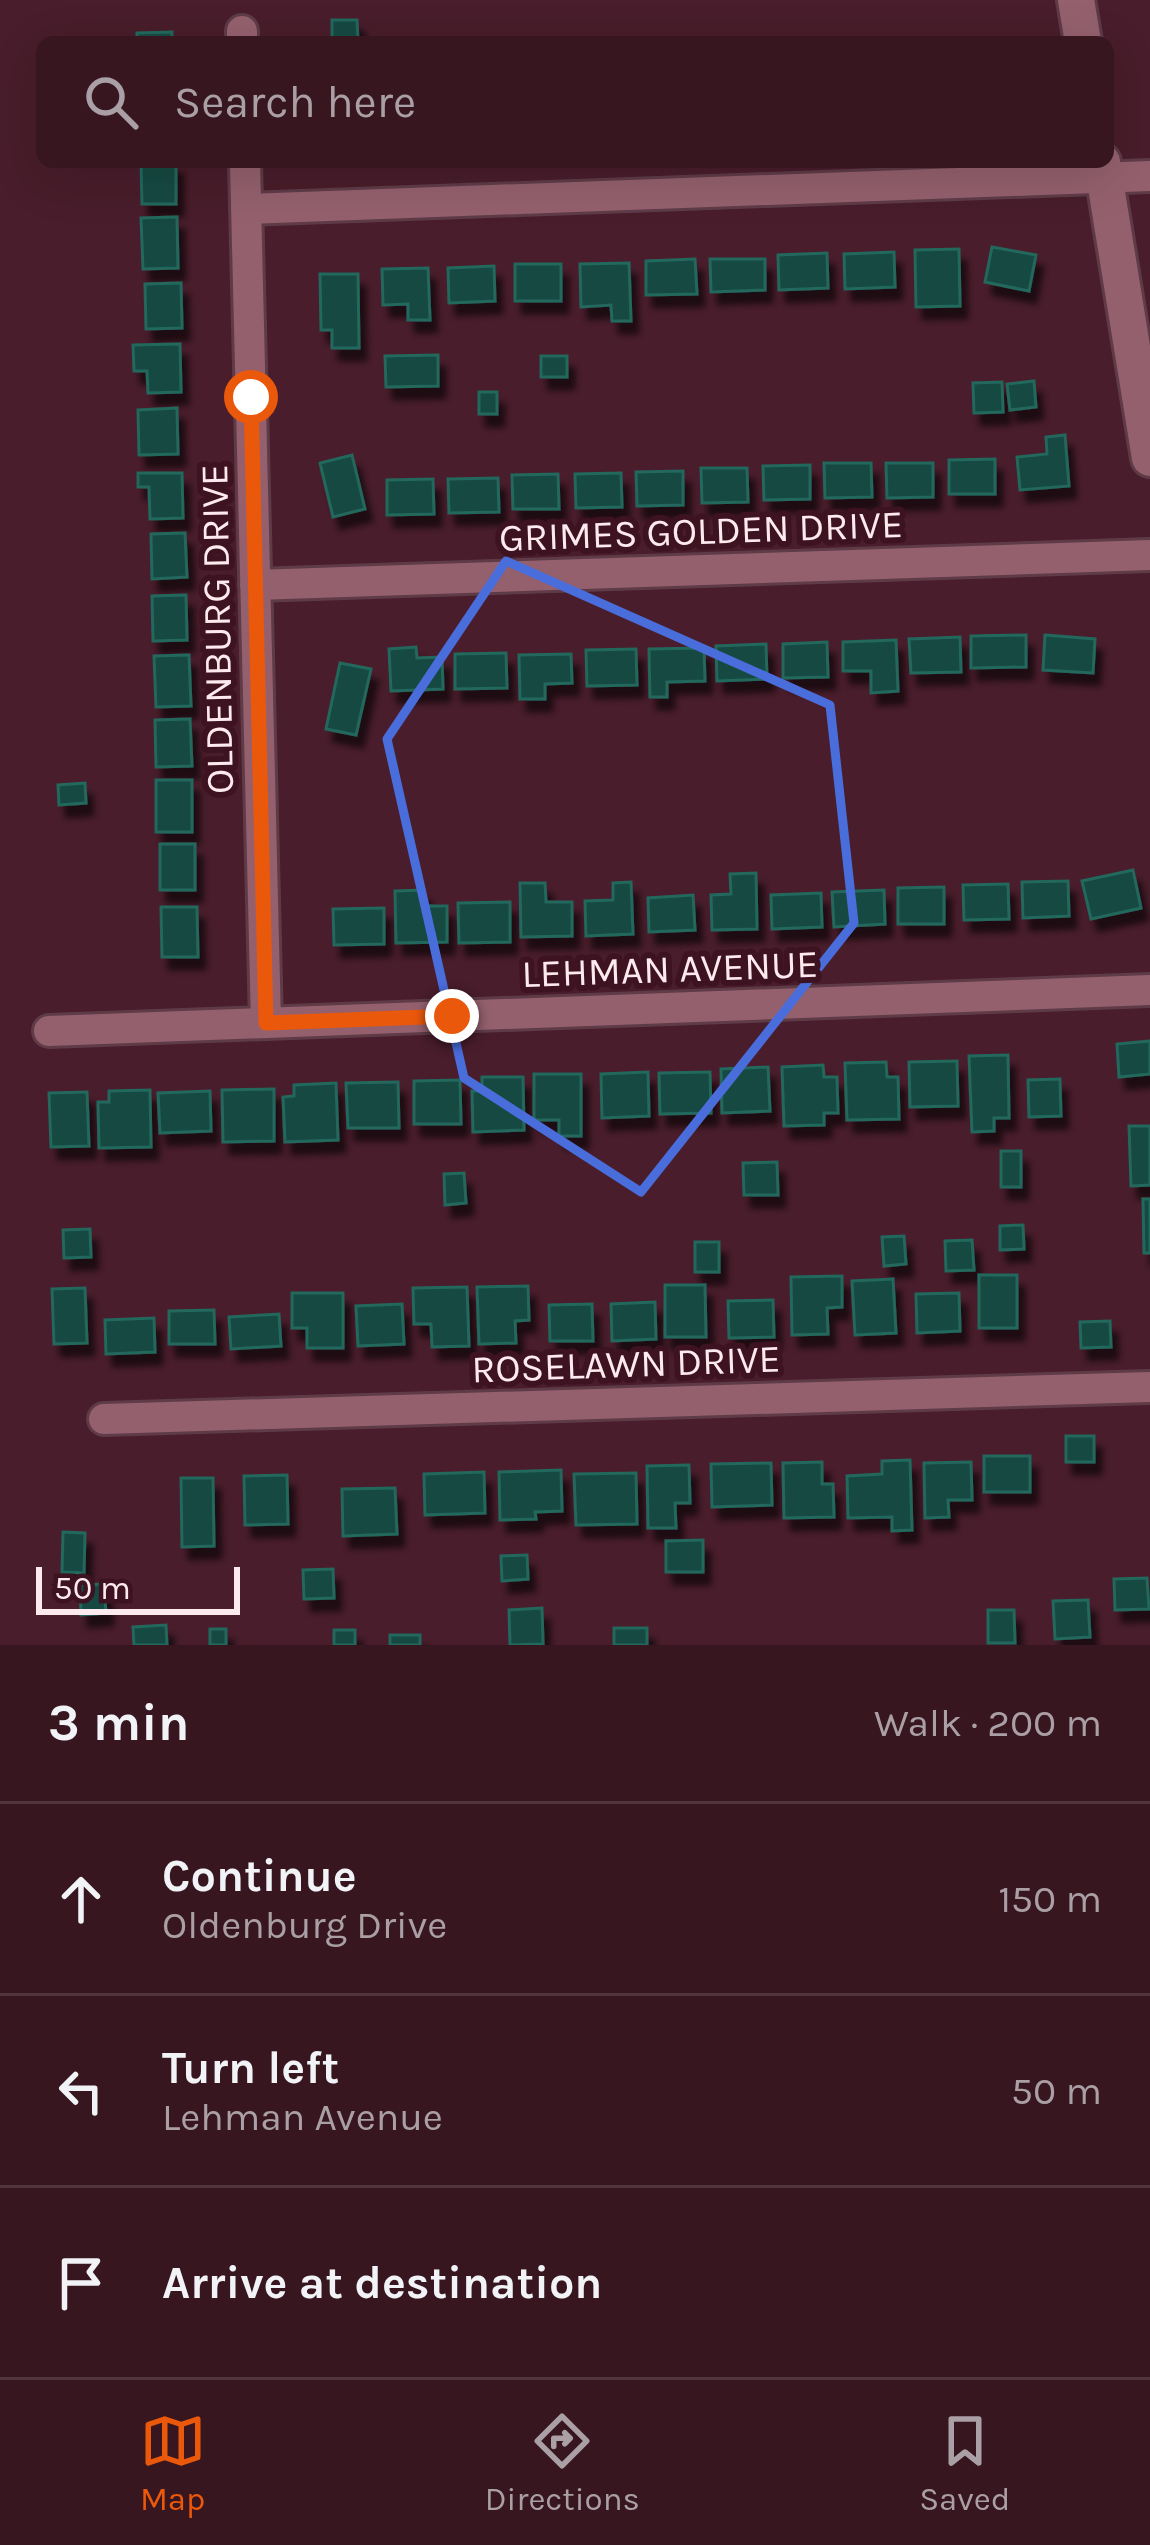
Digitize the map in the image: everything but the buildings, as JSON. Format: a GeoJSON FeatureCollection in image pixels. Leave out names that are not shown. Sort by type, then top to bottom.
{"type":"FeatureCollection","features":[{"type":"Feature","properties":{"kind":"street"},"geometry":{"type":"LineString","coordinates":[[1076,0],[1082,36]]}},
{"type":"Feature","properties":{"kind":"street","name":"OLDENBURG DRIVE"},"geometry":{"type":"LineString","coordinates":[[245,168],[266,1023]]}},
{"type":"Feature","properties":{"kind":"street"},"geometry":{"type":"LineString","coordinates":[[247,209],[1103,169],[1150,176]]}},
{"type":"Feature","properties":{"kind":"street"},"geometry":{"type":"LineString","coordinates":[[1103,169],[1150,458]]}},
{"type":"Feature","properties":{"kind":"street","name":"GRIMES GOLDEN DRIVE"},"geometry":{"type":"LineString","coordinates":[[255,585],[1150,555]]}},
{"type":"Feature","properties":{"kind":"street","name":"LEHMAN AVENUE"},"geometry":{"type":"LineString","coordinates":[[49,1030],[1150,990]]}},
{"type":"Feature","properties":{"kind":"street","name":"ROSELAWN DRIVE"},"geometry":{"type":"LineString","coordinates":[[104,1419],[1150,1387]]}},
{"type":"Feature","properties":{"kind":"highlighted area"},"geometry":{"type":"Polygon","coordinates":[[[506,561],[830,705],[854,923],[641,1192],[464,1078],[387,739],[506,561]]]}},
{"type":"Feature","properties":{"kind":"route"},"geometry":{"type":"LineString","coordinates":[[251,397],[266,1023],[452,1016]]}}]}
